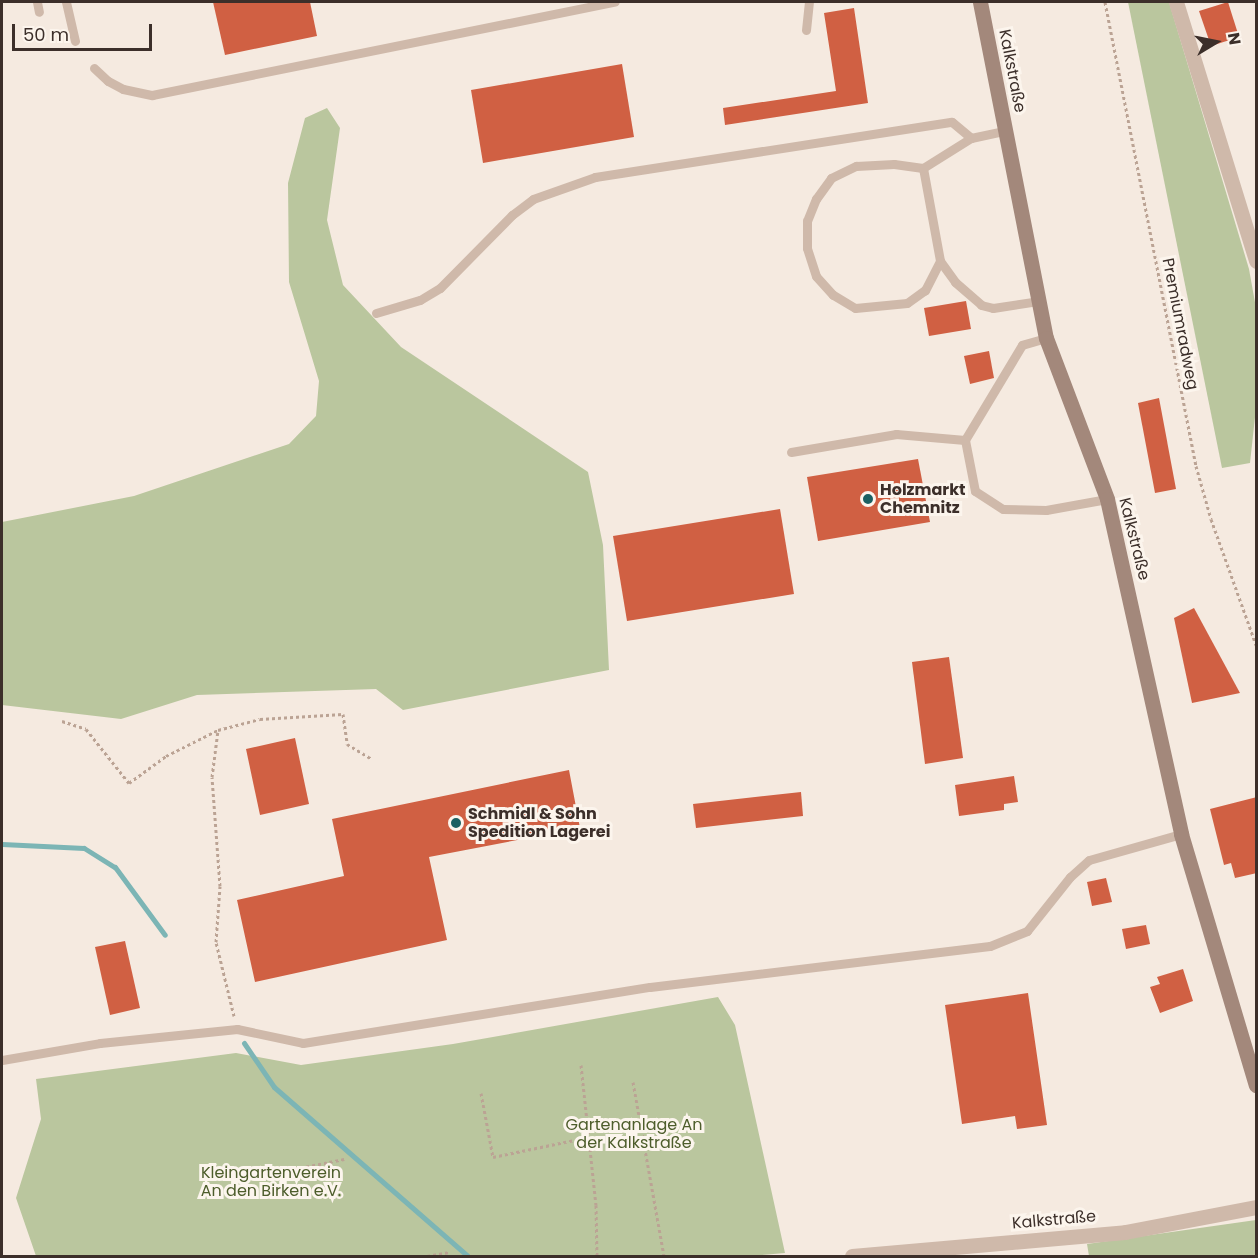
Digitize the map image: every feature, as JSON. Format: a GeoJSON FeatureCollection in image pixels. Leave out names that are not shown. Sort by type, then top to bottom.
{"type":"FeatureCollection","features":[{"type":"Feature","properties":{"kind":"main road","name":"Kalkstraße"},"geometry":{"type":"LineString","coordinates":[[980,2],[1046,338],[1107,499],[1181,834],[1257,1085]]}},
{"type":"Feature","properties":{"kind":"street"},"geometry":{"type":"LineString","coordinates":[[1176,2],[1257,261]]}},
{"type":"Feature","properties":{"kind":"street","name":"Kalkstraße"},"geometry":{"type":"LineString","coordinates":[[852,1257],[1125,1232],[1257,1207]]}},
{"type":"Feature","properties":{"kind":"lane"},"geometry":{"type":"LineString","coordinates":[[37,2],[39,12]]}},
{"type":"Feature","properties":{"kind":"lane"},"geometry":{"type":"LineString","coordinates":[[66,2],[75,41]]}},
{"type":"Feature","properties":{"kind":"lane"},"geometry":{"type":"LineString","coordinates":[[94,68],[108,81],[123,89],[152,95],[615,2]]}},
{"type":"Feature","properties":{"kind":"lane"},"geometry":{"type":"LineString","coordinates":[[806,30],[809,2]]}},
{"type":"Feature","properties":{"kind":"lane"},"geometry":{"type":"LineString","coordinates":[[376,313],[420,300],[440,288],[512,215],[533,199],[595,177],[952,122],[971,138]]}},
{"type":"Feature","properties":{"kind":"lane"},"geometry":{"type":"LineString","coordinates":[[940,261],[925,290],[907,303],[855,308],[833,295],[816,276],[807,248],[807,221],[816,199],[831,178],[856,166],[894,164],[923,168],[971,138],[1004,131]]}},
{"type":"Feature","properties":{"kind":"lane"},"geometry":{"type":"LineString","coordinates":[[923,168],[940,261],[955,282],[981,305],[993,308],[1038,301]]}},
{"type":"Feature","properties":{"kind":"lane"},"geometry":{"type":"LineString","coordinates":[[1046,338],[1022,345],[964,440],[975,491],[1003,509],[1046,510],[1107,499]]}},
{"type":"Feature","properties":{"kind":"lane"},"geometry":{"type":"LineString","coordinates":[[791,452],[896,434],[964,440]]}},
{"type":"Feature","properties":{"kind":"lane"},"geometry":{"type":"LineString","coordinates":[[2,1060],[100,1043],[237,1029],[303,1043],[650,987],[990,946],[1027,931],[1070,877],[1089,860],[1181,834]]}},
{"type":"Feature","properties":{"kind":"path","name":"Premiumradweg"},"geometry":{"type":"LineString","coordinates":[[1105,2],[1196,466],[1214,530],[1257,645]]}},
{"type":"Feature","properties":{"kind":"path"},"geometry":{"type":"LineString","coordinates":[[62,721],[86,729],[129,783],[166,756],[218,730],[260,719],[343,714],[348,744],[372,759]]}},
{"type":"Feature","properties":{"kind":"path"},"geometry":{"type":"LineString","coordinates":[[218,730],[212,777],[220,886],[216,942],[237,1029]]}},
{"type":"Feature","properties":{"kind":"path"},"geometry":{"type":"LineString","coordinates":[[581,1065],[596,1205],[597,1257]]}},
{"type":"Feature","properties":{"kind":"path"},"geometry":{"type":"LineString","coordinates":[[633,1082],[664,1257]]}},
{"type":"Feature","properties":{"kind":"path"},"geometry":{"type":"LineString","coordinates":[[481,1093],[493,1157],[589,1137]]}},
{"type":"Feature","properties":{"kind":"path"},"geometry":{"type":"LineString","coordinates":[[259,1176],[344,1159]]}},
{"type":"Feature","properties":{"kind":"path"},"geometry":{"type":"LineString","coordinates":[[427,1257],[450,1252]]}},
{"type":"Feature","properties":{"kind":"green space"},"geometry":{"type":"Polygon","coordinates":[[[1128,2],[1169,2],[1249,269],[1256,308],[1256,408],[1250,463],[1222,468],[1128,2]]]}},
{"type":"Feature","properties":{"kind":"green space"},"geometry":{"type":"Polygon","coordinates":[[[327,108],[340,128],[327,220],[343,285],[401,347],[588,472],[603,545],[609,670],[403,710],[376,689],[197,695],[121,719],[2,705],[2,522],[134,496],[289,444],[316,416],[319,381],[289,282],[288,183],[305,118],[327,108]]]}},
{"type":"Feature","properties":{"kind":"green space"},"geometry":{"type":"Polygon","coordinates":[[[718,997],[735,1025],[785,1253],[752,1256],[36,1256],[16,1198],[41,1119],[36,1079],[236,1053],[301,1065],[453,1044],[718,997]]]}},
{"type":"Feature","properties":{"kind":"green space"},"geometry":{"type":"Polygon","coordinates":[[[1256,1220],[1256,1256],[1089,1256],[1087,1244],[1256,1220]]]}},
{"type":"Feature","properties":{"kind":"building"},"geometry":{"type":"Polygon","coordinates":[[[213,2],[310,2],[317,36],[225,55],[213,2]]]}},
{"type":"Feature","properties":{"kind":"building"},"geometry":{"type":"Polygon","coordinates":[[[1228,2],[1239,37],[1211,46],[1199,11],[1228,2]]]}},
{"type":"Feature","properties":{"kind":"building"},"geometry":{"type":"Polygon","coordinates":[[[854,8],[868,103],[725,125],[723,108],[836,91],[824,13],[854,8]]]}},
{"type":"Feature","properties":{"kind":"building"},"geometry":{"type":"Polygon","coordinates":[[[622,64],[634,137],[483,163],[471,90],[622,64]]]}},
{"type":"Feature","properties":{"kind":"building"},"geometry":{"type":"Polygon","coordinates":[[[966,301],[971,329],[929,336],[924,308],[966,301]]]}},
{"type":"Feature","properties":{"kind":"building"},"geometry":{"type":"Polygon","coordinates":[[[989,351],[994,378],[970,384],[964,356],[989,351]]]}},
{"type":"Feature","properties":{"kind":"building"},"geometry":{"type":"Polygon","coordinates":[[[1159,398],[1176,489],[1155,493],[1138,403],[1159,398]]]}},
{"type":"Feature","properties":{"kind":"building","name":"Holzmarkt Chemnitz"},"geometry":{"type":"Polygon","coordinates":[[[918,459],[930,522],[818,541],[807,477],[918,459]]]}},
{"type":"Feature","properties":{"kind":"building"},"geometry":{"type":"Polygon","coordinates":[[[780,509],[794,594],[627,621],[613,536],[780,509]]]}},
{"type":"Feature","properties":{"kind":"building"},"geometry":{"type":"Polygon","coordinates":[[[1194,608],[1240,693],[1192,703],[1174,618],[1194,608]]]}},
{"type":"Feature","properties":{"kind":"building"},"geometry":{"type":"Polygon","coordinates":[[[949,657],[963,758],[925,764],[912,662],[949,657]]]}},
{"type":"Feature","properties":{"kind":"building"},"geometry":{"type":"Polygon","coordinates":[[[295,738],[309,804],[260,815],[246,749],[295,738]]]}},
{"type":"Feature","properties":{"kind":"building"},"geometry":{"type":"Polygon","coordinates":[[[569,770],[580,828],[429,857],[447,940],[255,982],[237,900],[344,876],[332,819],[569,770]]]}},
{"type":"Feature","properties":{"kind":"building"},"geometry":{"type":"Polygon","coordinates":[[[1014,776],[1018,802],[1004,804],[1004,810],[959,816],[955,785],[1014,776]]]}},
{"type":"Feature","properties":{"kind":"building"},"geometry":{"type":"Polygon","coordinates":[[[801,792],[803,816],[696,828],[693,804],[801,792]]]}},
{"type":"Feature","properties":{"kind":"building"},"geometry":{"type":"Polygon","coordinates":[[[1257,797],[1257,873],[1235,878],[1231,863],[1224,865],[1210,809],[1257,797]]]}},
{"type":"Feature","properties":{"kind":"building"},"geometry":{"type":"Polygon","coordinates":[[[1106,878],[1112,902],[1092,906],[1087,882],[1106,878]]]}},
{"type":"Feature","properties":{"kind":"building"},"geometry":{"type":"Polygon","coordinates":[[[1146,925],[1150,944],[1126,949],[1122,929],[1146,925]]]}},
{"type":"Feature","properties":{"kind":"building"},"geometry":{"type":"Polygon","coordinates":[[[125,941],[140,1008],[110,1015],[95,947],[125,941]]]}},
{"type":"Feature","properties":{"kind":"building"},"geometry":{"type":"Polygon","coordinates":[[[1183,969],[1193,1001],[1160,1013],[1150,987],[1160,984],[1157,977],[1183,969]]]}},
{"type":"Feature","properties":{"kind":"building"},"geometry":{"type":"Polygon","coordinates":[[[1028,993],[1047,1125],[1017,1129],[1015,1116],[962,1124],[945,1005],[1028,993]]]}},
{"type":"Feature","properties":{"kind":"waterway"},"geometry":{"type":"LineString","coordinates":[[2,844],[84,848],[115,867],[165,935]]}},
{"type":"Feature","properties":{"kind":"waterway"},"geometry":{"type":"LineString","coordinates":[[244,1043],[274,1087],[468,1256]]}},
{"type":"Feature","properties":{"kind":"place","name":"Holzmarkt Chemnitz"},"geometry":{"type":"Point","coordinates":[868,499]}},
{"type":"Feature","properties":{"kind":"place","name":"Schmidl & Sohn Spedition Lagerei"},"geometry":{"type":"Point","coordinates":[456,823]}},
{"type":"Feature","properties":{"kind":"park label","name":"Gartenanlage An der Kalkstraße"},"geometry":{"type":"Point","coordinates":[634,1134]}},
{"type":"Feature","properties":{"kind":"park label","name":"Kleingartenverein An den Birken e.V."},"geometry":{"type":"Point","coordinates":[271,1182]}}]}
